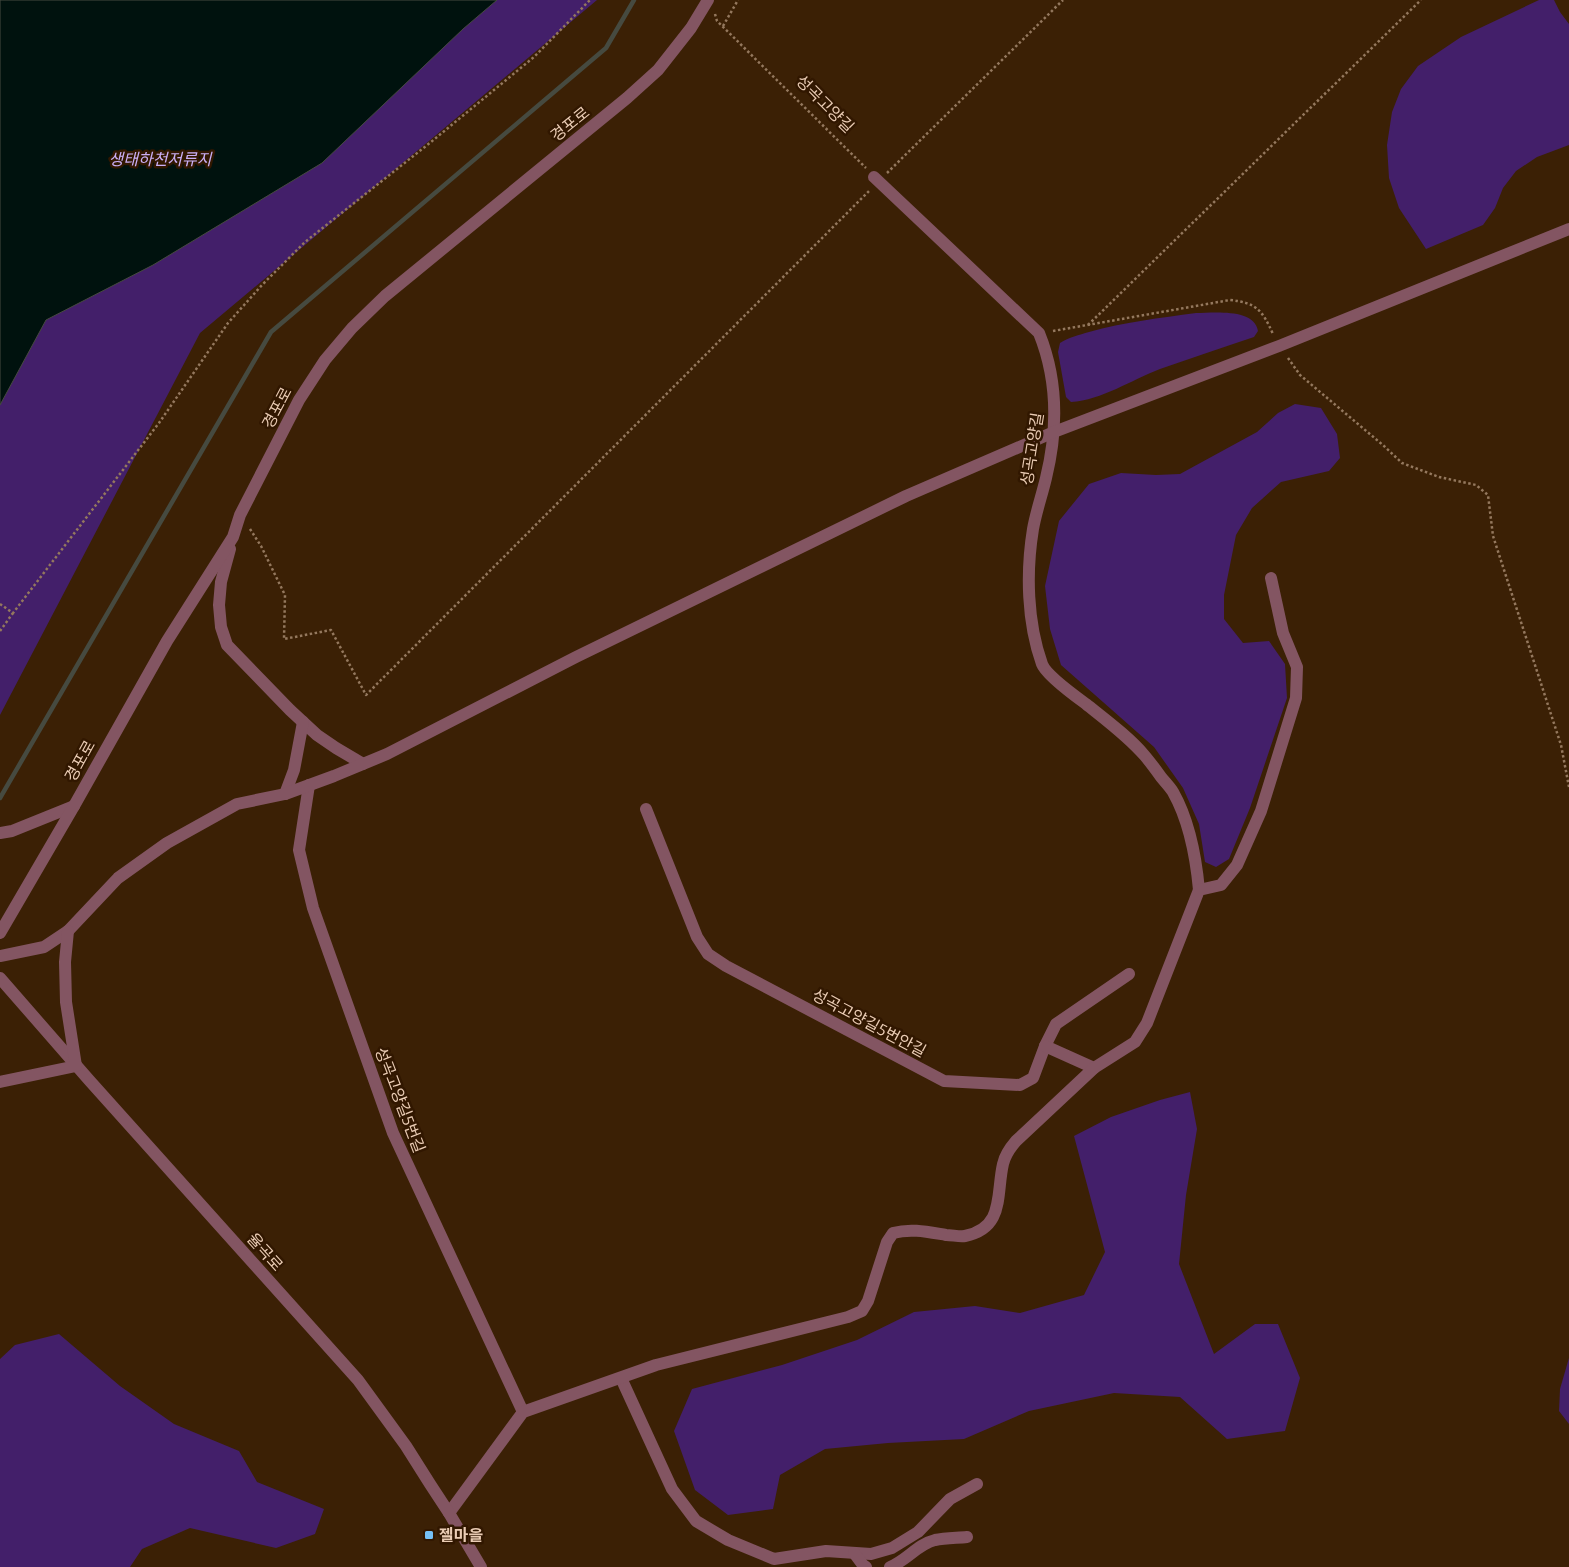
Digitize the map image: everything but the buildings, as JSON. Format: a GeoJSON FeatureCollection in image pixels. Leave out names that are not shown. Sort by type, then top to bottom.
{"type":"FeatureCollection","features":[{"type":"Feature","properties":{"kind":"street","name":"경포로"},"geometry":{"type":"LineString","coordinates":[[0,933],[167,641],[233,538],[240,515],[298,400],[325,360],[352,328],[385,296],[627,98],[658,70],[711,3]]}},
{"type":"Feature","properties":{"kind":"street","name":"성곡고양길"},"geometry":{"type":"LineString","coordinates":[[876,179],[1039,333],[1053,379],[1055,410],[1054,432],[1047,476],[1034,528],[1029,559],[1030,596],[1034,631],[1042,666],[1145,755],[1173,792],[1188,827],[1197,867],[1199,890]]}},
{"type":"Feature","properties":{"kind":"street"},"geometry":{"type":"LineString","coordinates":[[0,956],[44,947],[68,931],[118,878],[166,843],[237,804],[285,794],[387,754],[576,657],[906,496],[1054,432],[1279,346],[1569,229]]}},
{"type":"Feature","properties":{"kind":"street"},"geometry":{"type":"LineString","coordinates":[[233,538],[221,582],[219,605],[221,627],[227,645],[317,735],[363,764]]}},
{"type":"Feature","properties":{"kind":"street"},"geometry":{"type":"LineString","coordinates":[[449,1513],[522,1412],[656,1365],[848,1317],[862,1310],[868,1301],[887,1242],[893,1233],[905,1230],[964,1237],[978,1232],[990,1224],[997,1209],[1003,1165],[1007,1152],[1016,1141],[1094,1068],[1134,1042],[1147,1023],[1199,890],[1221,885],[1237,865],[1260,811],[1296,698],[1297,667],[1283,633],[1272,578]]}},
{"type":"Feature","properties":{"kind":"street"},"geometry":{"type":"LineString","coordinates":[[285,794],[294,770],[303,722]]}},
{"type":"Feature","properties":{"kind":"street","name":"성곡고양길5번길"},"geometry":{"type":"LineString","coordinates":[[309,785],[299,850],[314,908],[393,1133],[522,1412]]}},
{"type":"Feature","properties":{"kind":"street"},"geometry":{"type":"LineString","coordinates":[[0,833],[12,831],[74,806]]}},
{"type":"Feature","properties":{"kind":"street","name":"성곡고양길5번안길"},"geometry":{"type":"LineString","coordinates":[[646,809],[697,937],[708,954],[726,966],[944,1081],[1020,1085],[1033,1078],[1056,1024],[1129,974]]}},
{"type":"Feature","properties":{"kind":"street"},"geometry":{"type":"LineString","coordinates":[[0,1082],[76,1066],[66,1002],[65,962],[68,931]]}},
{"type":"Feature","properties":{"kind":"street","name":"율곡로"},"geometry":{"type":"LineString","coordinates":[[0,978],[76,1066],[358,1380],[406,1446],[481,1567]]}},
{"type":"Feature","properties":{"kind":"street"},"geometry":{"type":"LineString","coordinates":[[1045,1046],[1094,1068]]}},
{"type":"Feature","properties":{"kind":"street"},"geometry":{"type":"LineString","coordinates":[[621,1378],[672,1489],[696,1521],[728,1540],[778,1563],[826,1551],[871,1554],[892,1548],[918,1532],[950,1499],[977,1484]]}},
{"type":"Feature","properties":{"kind":"street"},"geometry":{"type":"LineString","coordinates":[[890,1567],[900,1563],[918,1549],[934,1540],[967,1537]]}},
{"type":"Feature","properties":{"kind":"street"},"geometry":{"type":"LineString","coordinates":[[854,1553],[866,1567]]}},
{"type":"Feature","properties":{"kind":"path"},"geometry":{"type":"LineString","coordinates":[[0,631],[159,423],[228,323],[262,285],[305,242],[424,148],[534,57],[590,0]]}},
{"type":"Feature","properties":{"kind":"path"},"geometry":{"type":"LineString","coordinates":[[724,26],[738,0]]}},
{"type":"Feature","properties":{"kind":"path"},"geometry":{"type":"LineString","coordinates":[[240,515],[261,546],[285,595],[284,640],[331,630],[366,696],[876,179],[1063,0]]}},
{"type":"Feature","properties":{"kind":"path"},"geometry":{"type":"LineString","coordinates":[[1088,326],[1421,0]]}},
{"type":"Feature","properties":{"kind":"path","name":"성곡고양길"},"geometry":{"type":"LineString","coordinates":[[711,3],[717,21],[876,179]]}},
{"type":"Feature","properties":{"kind":"path"},"geometry":{"type":"LineString","coordinates":[[1039,333],[1230,300],[1256,306],[1265,316],[1279,346],[1300,375],[1402,463],[1439,477],[1476,485],[1488,494],[1493,536],[1561,746],[1569,787]]}},
{"type":"Feature","properties":{"kind":"path"},"geometry":{"type":"LineString","coordinates":[[0,604],[14,613]]}},
{"type":"Feature","properties":{"kind":"green space","name":"생태하천저류지"},"geometry":{"type":"Polygon","coordinates":[[[0,0],[597,0],[200,333],[0,715],[0,0]]]}},
{"type":"Feature","properties":{"kind":"green space"},"geometry":{"type":"Polygon","coordinates":[[[1539,0],[1554,0],[1569,24],[1569,145],[1537,157],[1516,171],[1503,188],[1495,208],[1483,225],[1426,249],[1399,208],[1389,178],[1387,145],[1392,112],[1401,89],[1418,66],[1461,37],[1539,0]]]}},
{"type":"Feature","properties":{"kind":"green space"},"geometry":{"type":"Polygon","coordinates":[[[1196,313],[1232,313],[1241,315],[1249,318],[1255,324],[1258,331],[1254,337],[1149,373],[1094,398],[1071,402],[1066,397],[1058,352],[1060,343],[1074,336],[1115,326],[1196,313]]]}},
{"type":"Feature","properties":{"kind":"green space"},"geometry":{"type":"Polygon","coordinates":[[[1295,404],[1321,408],[1337,434],[1340,458],[1329,471],[1281,482],[1252,508],[1236,535],[1224,595],[1224,619],[1243,643],[1269,641],[1285,664],[1287,698],[1250,808],[1229,859],[1216,867],[1205,862],[1199,824],[1183,788],[1154,747],[1061,665],[1050,629],[1045,586],[1059,521],[1089,484],[1121,473],[1180,474],[1257,432],[1278,413],[1295,404]]]}},
{"type":"Feature","properties":{"kind":"green space"},"geometry":{"type":"Polygon","coordinates":[[[1190,1092],[1197,1129],[1186,1195],[1179,1264],[1214,1354],[1255,1324],[1278,1324],[1300,1378],[1285,1431],[1227,1439],[1180,1397],[1114,1393],[1029,1411],[964,1439],[825,1449],[780,1475],[773,1509],[728,1515],[695,1490],[674,1431],[692,1389],[782,1365],[857,1340],[914,1312],[975,1306],[1020,1313],[1084,1295],[1105,1252],[1074,1136],[1111,1117],[1190,1092]]]}},
{"type":"Feature","properties":{"kind":"green space"},"geometry":{"type":"Polygon","coordinates":[[[59,1334],[120,1386],[174,1424],[239,1451],[257,1482],[324,1509],[315,1534],[276,1548],[190,1528],[142,1549],[130,1567],[0,1567],[0,1359],[15,1345],[59,1334]]]}},
{"type":"Feature","properties":{"kind":"green space"},"geometry":{"type":"Polygon","coordinates":[[[1569,1358],[1569,1424],[1559,1411],[1560,1389],[1569,1358]]]}},
{"type":"Feature","properties":{"kind":"shaded area","name":"생태하천저류지"},"geometry":{"type":"Polygon","coordinates":[[[0,0],[497,0],[463,29],[322,163],[153,265],[46,320],[0,405],[0,0]]]}},
{"type":"Feature","properties":{"kind":"waterway"},"geometry":{"type":"LineString","coordinates":[[0,798],[271,332],[606,48],[634,0]]}},
{"type":"Feature","properties":{"kind":"place","name":"젤마을"},"geometry":{"type":"Point","coordinates":[429,1535]}}]}
